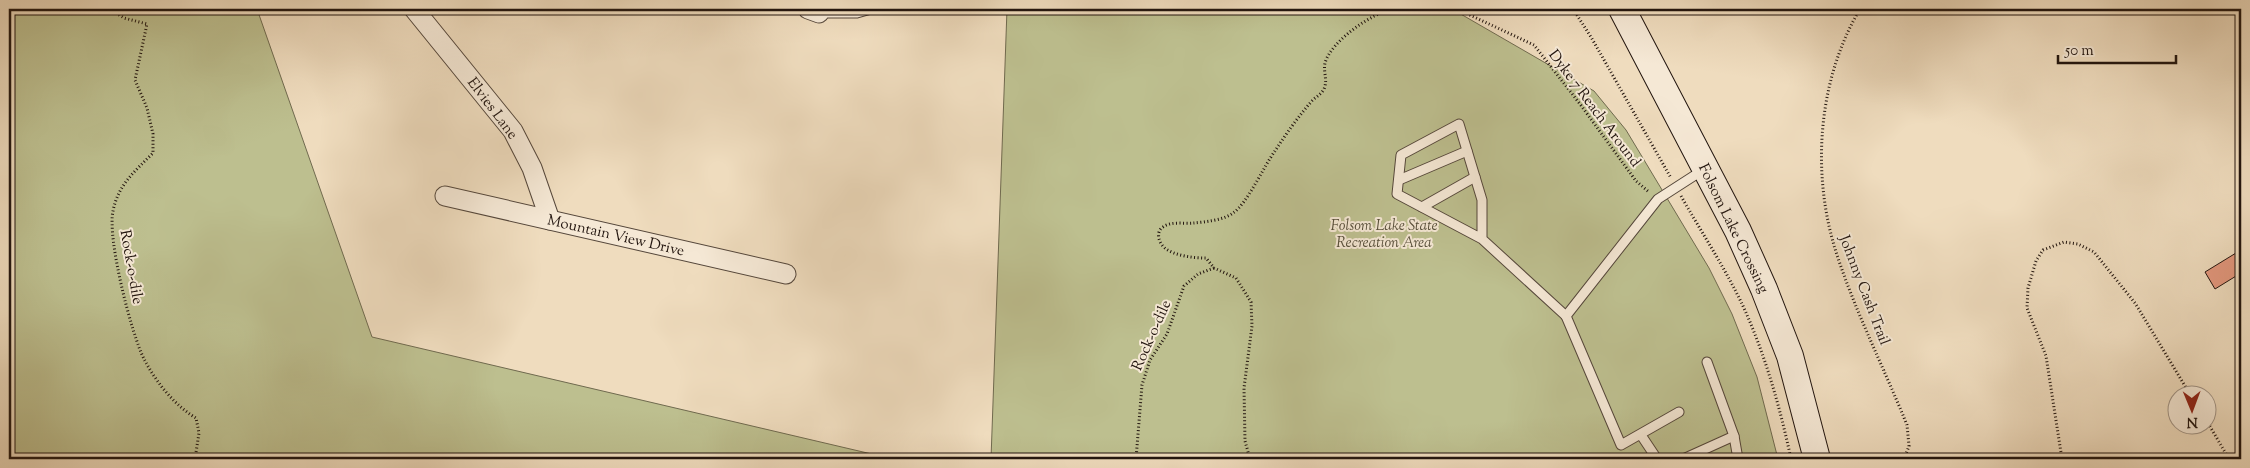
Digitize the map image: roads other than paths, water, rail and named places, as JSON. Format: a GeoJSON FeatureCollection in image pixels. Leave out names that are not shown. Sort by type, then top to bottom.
{"type":"FeatureCollection","features":[{"type":"Feature","properties":{"kind":"main road","name":"Folsom Lake Crossing"},"geometry":{"type":"LineString","coordinates":[[1622,9],[1738,231],[1764,289],[1790,356],[1817,459]]}},
{"type":"Feature","properties":{"kind":"street","name":"Elvies Lane"},"geometry":{"type":"LineString","coordinates":[[414,9],[513,131],[532,168],[550,220]]}},
{"type":"Feature","properties":{"kind":"street","name":"Mountain View Drive"},"geometry":{"type":"LineString","coordinates":[[445,196],[786,274]]}},
{"type":"Feature","properties":{"kind":"lane"},"geometry":{"type":"LineString","coordinates":[[814,11],[857,13],[871,9]]}},
{"type":"Feature","properties":{"kind":"lane"},"geometry":{"type":"LineString","coordinates":[[1482,239],[1482,200],[1459,124],[1401,155],[1397,194],[1482,239],[1566,316],[1620,445],[1641,435],[1679,412]]}},
{"type":"Feature","properties":{"kind":"lane"},"geometry":{"type":"LineString","coordinates":[[1399,180],[1467,151]]}},
{"type":"Feature","properties":{"kind":"lane"},"geometry":{"type":"LineString","coordinates":[[1566,316],[1658,200],[1706,168]]}},
{"type":"Feature","properties":{"kind":"lane"},"geometry":{"type":"LineString","coordinates":[[1422,208],[1475,177]]}},
{"type":"Feature","properties":{"kind":"lane"},"geometry":{"type":"LineString","coordinates":[[1707,362],[1734,436],[1738,459]]}},
{"type":"Feature","properties":{"kind":"lane"},"geometry":{"type":"LineString","coordinates":[[1641,435],[1657,459]]}},
{"type":"Feature","properties":{"kind":"lane"},"geometry":{"type":"LineString","coordinates":[[1683,459],[1734,436]]}},
{"type":"Feature","properties":{"kind":"park label","name":"Folsom Lake State Recreation Area"},"geometry":{"type":"Point","coordinates":[1384,234]}}]}
